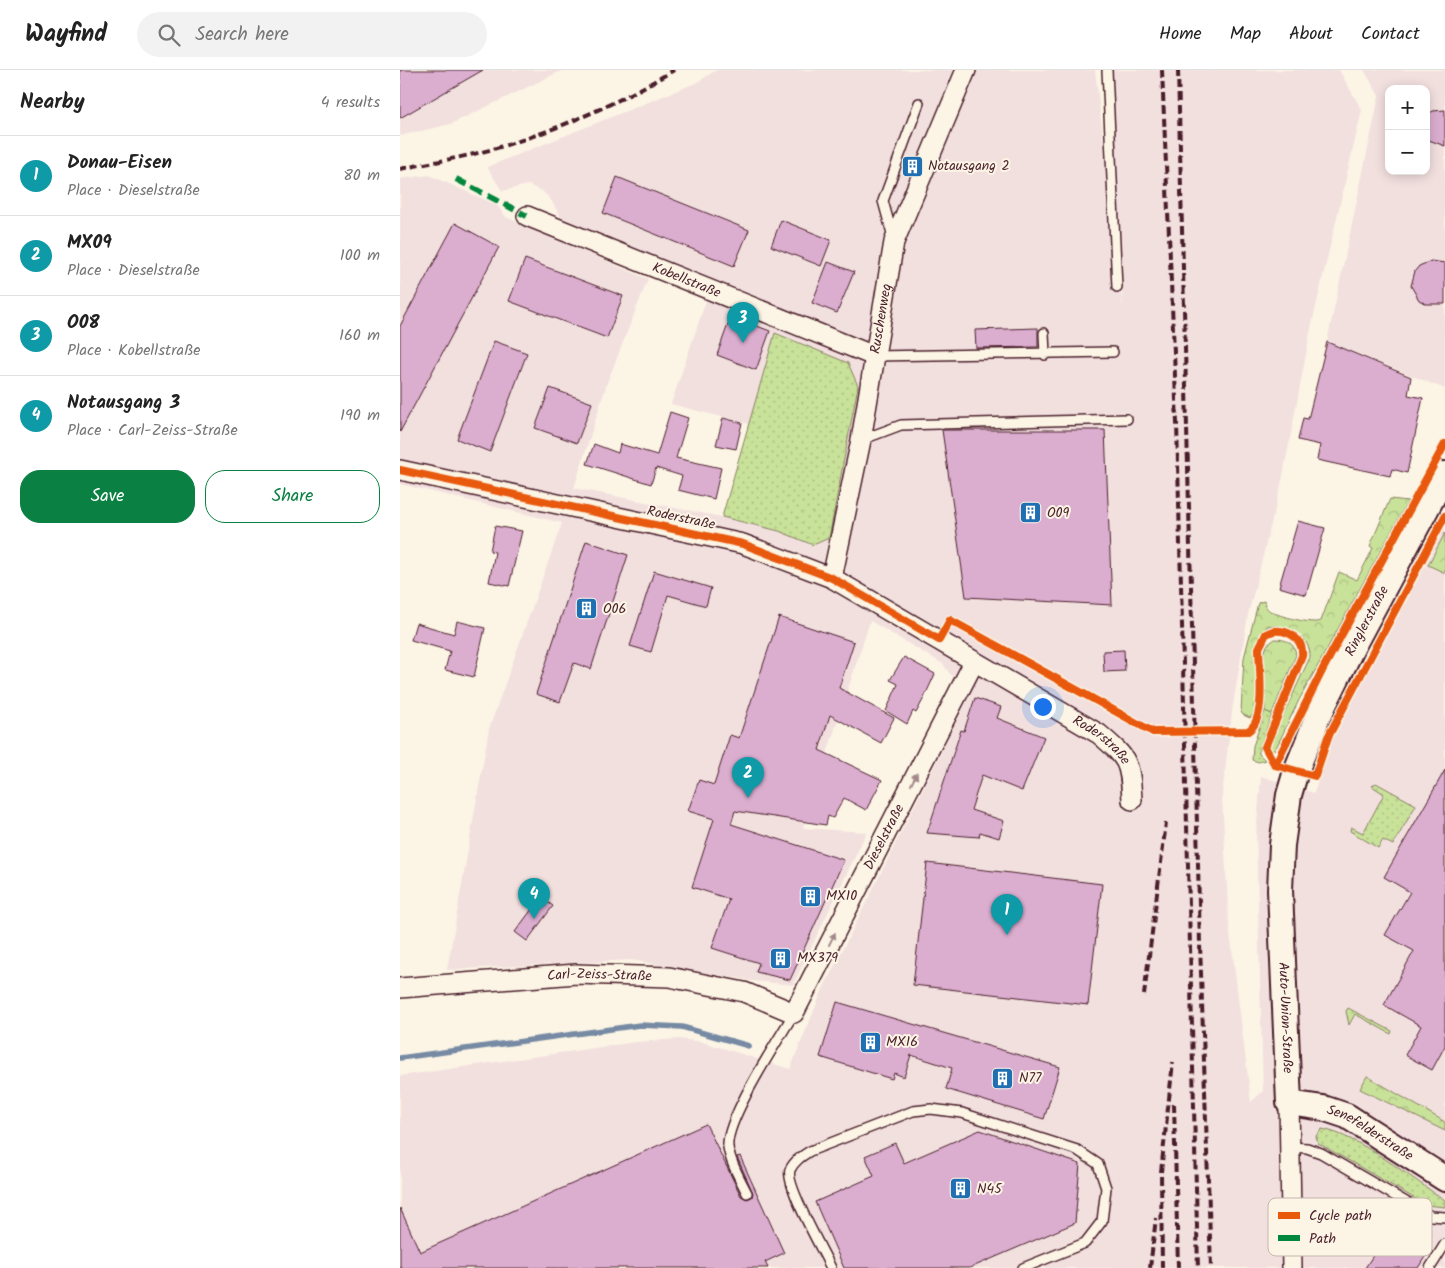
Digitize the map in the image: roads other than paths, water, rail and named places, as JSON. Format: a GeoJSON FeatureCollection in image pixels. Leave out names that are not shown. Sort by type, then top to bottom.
{"type":"FeatureCollection","features":[{"type":"Feature","properties":{"kind":"street","name":"Ruschenweg"},"geometry":{"type":"LineString","coordinates":[[832,578],[861,440],[894,242],[966,70]]}},
{"type":"Feature","properties":{"kind":"street","name":"Kobellstraße"},"geometry":{"type":"LineString","coordinates":[[527,216],[874,356]]}},
{"type":"Feature","properties":{"kind":"street","name":"Roderstraße"},"geometry":{"type":"LineString","coordinates":[[400,470],[743,544],[832,578],[1099,734],[1118,751],[1130,769],[1132,800]]}},
{"type":"Feature","properties":{"kind":"street","name":"Ringlerstraße"},"geometry":{"type":"LineString","coordinates":[[1296,771],[1316,719],[1445,474]]}},
{"type":"Feature","properties":{"kind":"street","name":"Dieselstraße"},"geometry":{"type":"LineString","coordinates":[[794,1013],[974,662]]}},
{"type":"Feature","properties":{"kind":"street","name":"Auto-Union-Straße"},"geometry":{"type":"LineString","coordinates":[[1290,1198],[1280,890],[1285,820],[1296,771]]}},
{"type":"Feature","properties":{"kind":"street","name":"Carl-Zeiss-Straße"},"geometry":{"type":"LineString","coordinates":[[400,988],[576,974],[669,977],[744,992],[794,1013]]}},
{"type":"Feature","properties":{"kind":"street","name":"Senefelderstraße"},"geometry":{"type":"LineString","coordinates":[[1288,1103],[1323,1108],[1347,1116],[1445,1179]]}},
{"type":"Feature","properties":{"kind":"lane"},"geometry":{"type":"LineString","coordinates":[[1108,70],[1117,287]]}},
{"type":"Feature","properties":{"kind":"lane"},"geometry":{"type":"LineString","coordinates":[[894,242],[883,201],[919,103]]}},
{"type":"Feature","properties":{"kind":"lane"},"geometry":{"type":"LineString","coordinates":[[1044,333],[1045,355]]}},
{"type":"Feature","properties":{"kind":"lane"},"geometry":{"type":"LineString","coordinates":[[874,356],[1045,355],[1113,352]]}},
{"type":"Feature","properties":{"kind":"lane"},"geometry":{"type":"LineString","coordinates":[[861,440],[901,425],[1127,419]]}},
{"type":"Feature","properties":{"kind":"lane"},"geometry":{"type":"LineString","coordinates":[[746,1193],[728,1146],[732,1126],[744,1100],[794,1013]]}},
{"type":"Feature","properties":{"kind":"lane"},"geometry":{"type":"LineString","coordinates":[[831,1268],[792,1187],[790,1172],[796,1161],[810,1151],[913,1111],[931,1109],[962,1113],[1077,1150],[1098,1164],[1106,1188],[1102,1221],[1085,1243],[1022,1268]]}},
{"type":"Feature","properties":{"kind":"lane"},"geometry":{"type":"LineString","coordinates":[[1289,1147],[1308,1148],[1321,1153],[1399,1198]]}},
{"type":"Feature","properties":{"kind":"lane"},"geometry":{"type":"LineString","coordinates":[[1432,1216],[1445,1217]]}},
{"type":"Feature","properties":{"kind":"lane"},"geometry":{"type":"LineString","coordinates":[[1430,1268],[1445,1244]]}},
{"type":"Feature","properties":{"kind":"waterway"},"geometry":{"type":"LineString","coordinates":[[400,1058],[640,1025],[682,1027],[749,1046]]}},
{"type":"Feature","properties":{"kind":"railway"},"geometry":{"type":"LineString","coordinates":[[400,169],[462,157],[532,137],[605,107],[674,70]]}},
{"type":"Feature","properties":{"kind":"railway"},"geometry":{"type":"LineString","coordinates":[[1162,70],[1177,423],[1198,1268]]}},
{"type":"Feature","properties":{"kind":"railway"},"geometry":{"type":"LineString","coordinates":[[1178,70],[1200,944],[1211,1268]]}},
{"type":"Feature","properties":{"kind":"railway"},"geometry":{"type":"LineString","coordinates":[[1144,995],[1166,823]]}},
{"type":"Feature","properties":{"kind":"railway"},"geometry":{"type":"LineString","coordinates":[[1162,1268],[1161,1172],[1173,1062]]}},
{"type":"Feature","properties":{"kind":"railway"},"geometry":{"type":"LineString","coordinates":[[1174,1104],[1178,1268]]}},
{"type":"Feature","properties":{"kind":"railway"},"geometry":{"type":"LineString","coordinates":[[1150,1268],[1156,1218]]}},
{"type":"Feature","properties":{"kind":"place","name":"Notausgang 2"},"geometry":{"type":"Point","coordinates":[912,166]}},
{"type":"Feature","properties":{"kind":"place","name":"O08"},"geometry":{"type":"Point","coordinates":[743,343]}},
{"type":"Feature","properties":{"kind":"place","name":"O09"},"geometry":{"type":"Point","coordinates":[1031,513]}},
{"type":"Feature","properties":{"kind":"place","name":"O06"},"geometry":{"type":"Point","coordinates":[587,609]}},
{"type":"Feature","properties":{"kind":"place","name":"MX09"},"geometry":{"type":"Point","coordinates":[748,798]}},
{"type":"Feature","properties":{"kind":"place","name":"MX10"},"geometry":{"type":"Point","coordinates":[810,896]}},
{"type":"Feature","properties":{"kind":"place","name":"Notausgang 3"},"geometry":{"type":"Point","coordinates":[534,919]}},
{"type":"Feature","properties":{"kind":"place","name":"Donau-Eisen"},"geometry":{"type":"Point","coordinates":[1007,935]}},
{"type":"Feature","properties":{"kind":"place","name":"MX379"},"geometry":{"type":"Point","coordinates":[781,958]}},
{"type":"Feature","properties":{"kind":"place","name":"MX16"},"geometry":{"type":"Point","coordinates":[870,1042]}},
{"type":"Feature","properties":{"kind":"place","name":"N77"},"geometry":{"type":"Point","coordinates":[1003,1078]}},
{"type":"Feature","properties":{"kind":"place","name":"N45"},"geometry":{"type":"Point","coordinates":[961,1189]}}]}
